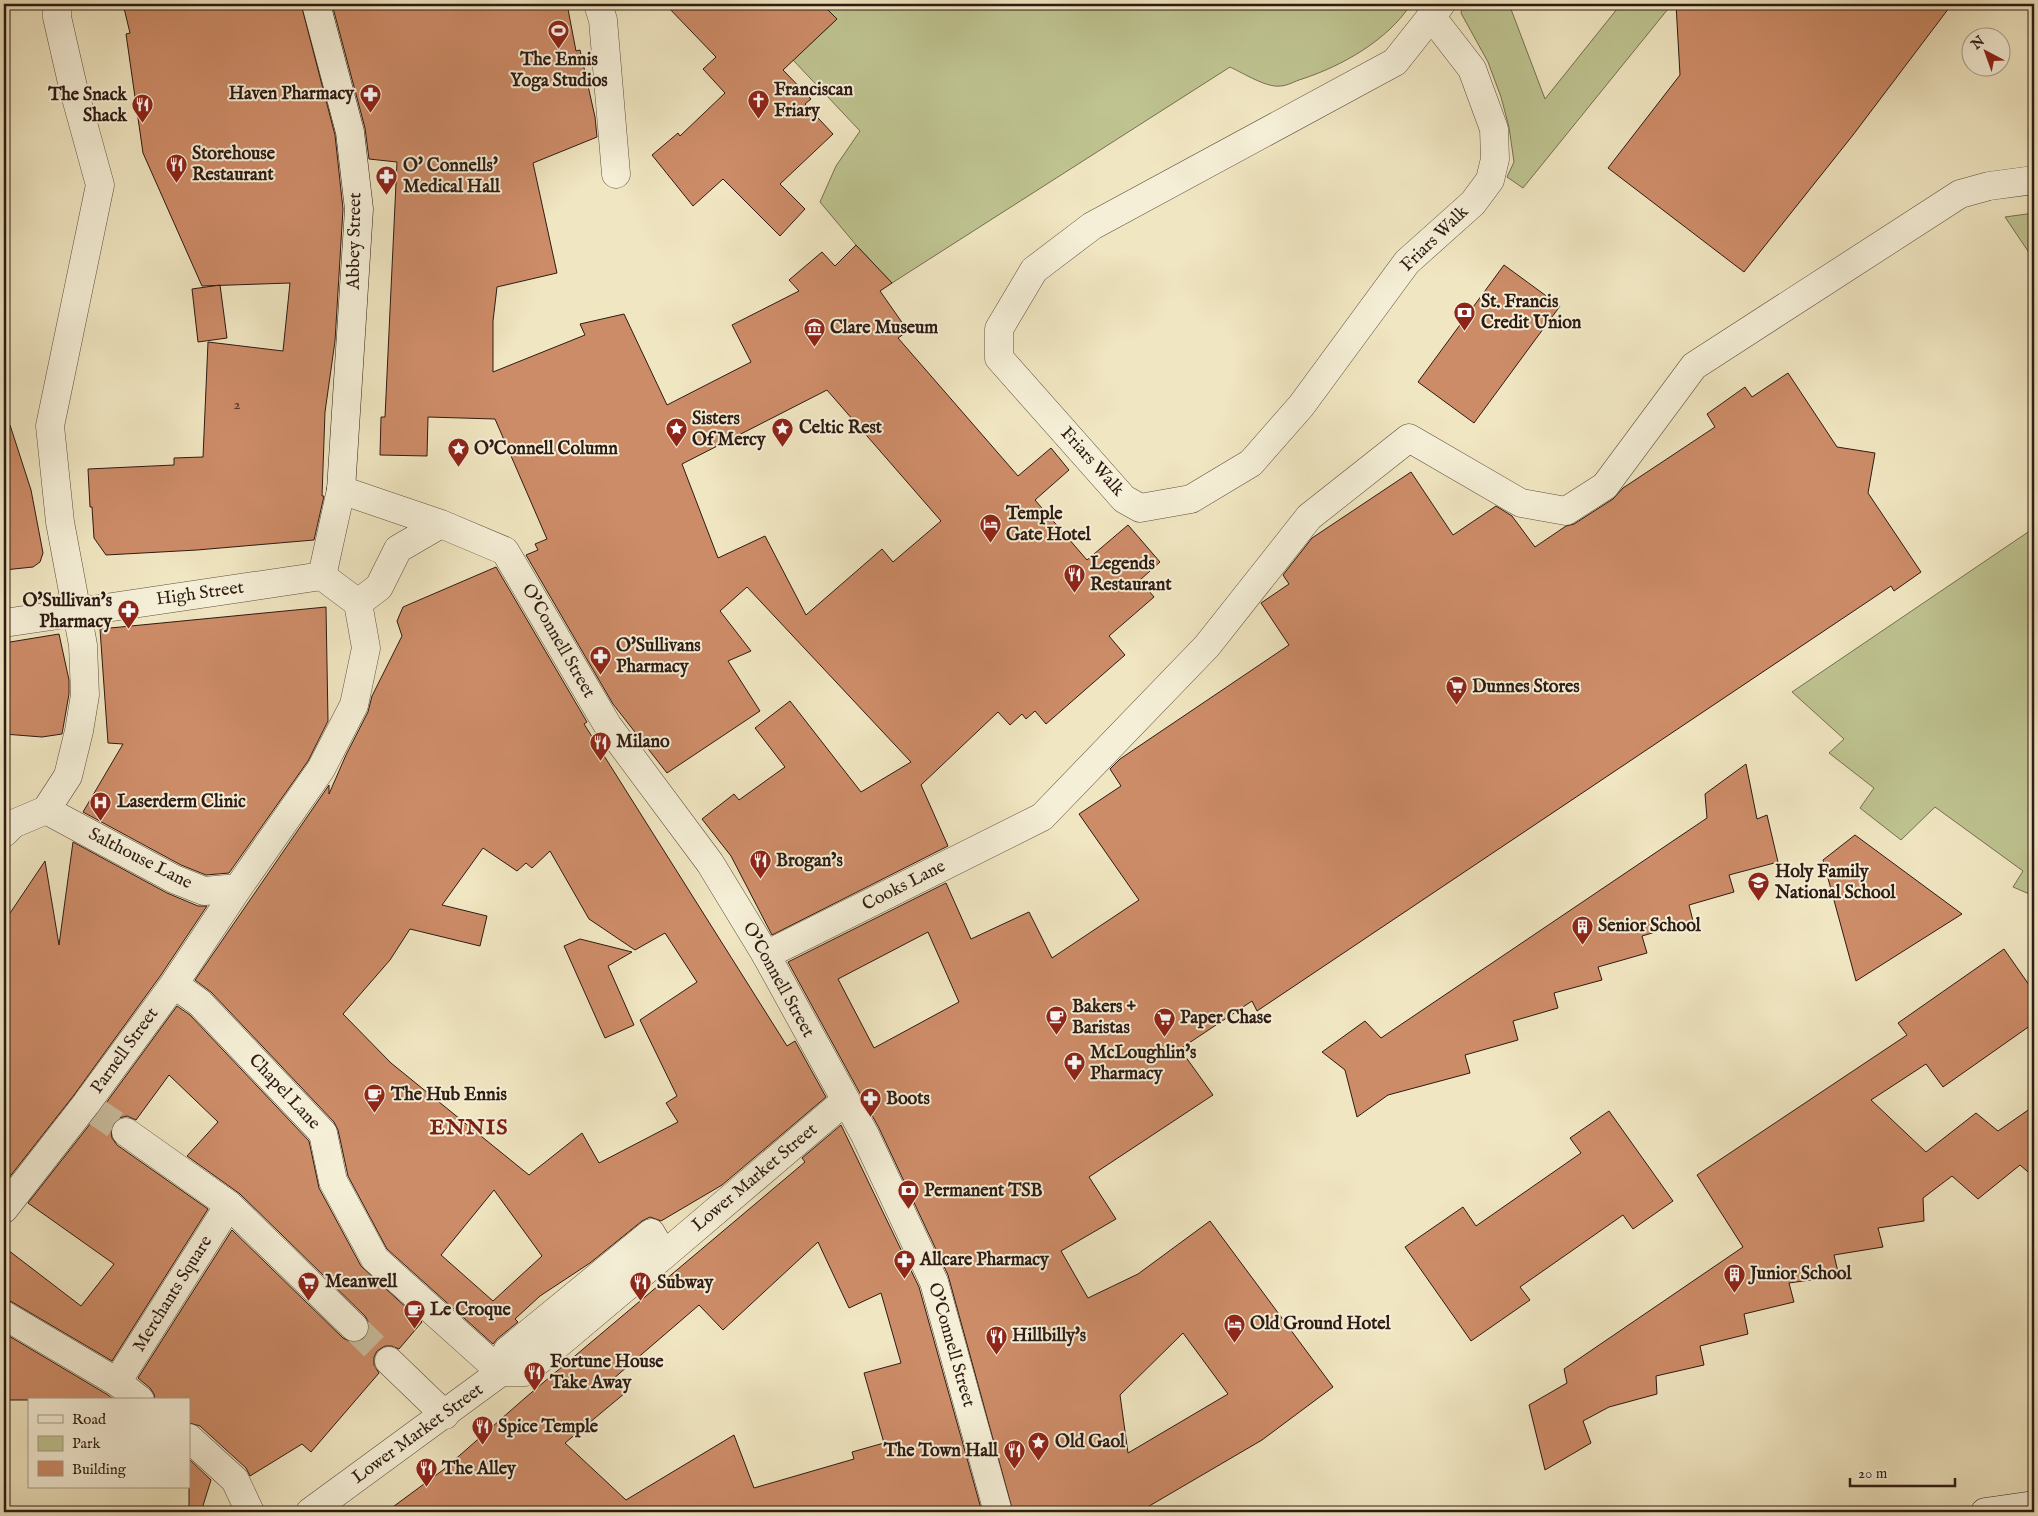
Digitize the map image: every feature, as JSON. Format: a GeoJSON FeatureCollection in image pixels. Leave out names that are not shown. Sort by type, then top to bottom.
{"type":"FeatureCollection","features":[{"type":"Feature","properties":{"kind":"street"},"geometry":{"type":"LineString","coordinates":[[4,833],[13,824],[46,810],[68,776],[85,696],[83,645],[60,522],[50,426],[100,186],[69,69],[57,16],[57,4]]}},
{"type":"Feature","properties":{"kind":"street","name":"Abbey Street"},"geometry":{"type":"LineString","coordinates":[[316,4],[350,132],[359,209],[341,490]]}},
{"type":"Feature","properties":{"kind":"street"},"geometry":{"type":"LineString","coordinates":[[598,4],[603,20],[616,174]]}},
{"type":"Feature","properties":{"kind":"street","name":"Friars Walk"},"geometry":{"type":"LineString","coordinates":[[1436,10],[1472,69],[1494,129],[1495,159],[1490,180],[1473,203],[1407,262],[1302,406],[1251,462],[1191,499],[1140,508],[1124,499],[999,358],[998,329],[1034,270],[1092,226],[1396,62],[1436,10]]}},
{"type":"Feature","properties":{"kind":"street","name":"Cooks Lane"},"geometry":{"type":"LineString","coordinates":[[766,955],[1042,817],[1207,646],[1309,517],[1410,438],[1521,503],[1566,511],[1605,486],[1694,366],[1960,194],[1989,186],[2034,180]]}},
{"type":"Feature","properties":{"kind":"street"},"geometry":{"type":"LineString","coordinates":[[341,490],[322,576],[358,603],[379,587],[398,549],[441,524]]}},
{"type":"Feature","properties":{"kind":"street","name":"O'Connell Street"},"geometry":{"type":"LineString","coordinates":[[341,490],[441,524],[505,550],[608,726],[710,864],[766,955],[865,1135],[934,1282],[998,1512]]}},
{"type":"Feature","properties":{"kind":"street","name":"High Street"},"geometry":{"type":"LineString","coordinates":[[4,623],[322,576]]}},
{"type":"Feature","properties":{"kind":"street","name":"Parnell Street"},"geometry":{"type":"LineString","coordinates":[[4,1209],[89,1107],[238,888],[322,769],[354,705],[366,648],[358,603]]}},
{"type":"Feature","properties":{"kind":"street","name":"Salthouse Lane"},"geometry":{"type":"LineString","coordinates":[[46,810],[174,879],[204,891],[238,888]]}},
{"type":"Feature","properties":{"kind":"street","name":"Chapel Lane"},"geometry":{"type":"LineString","coordinates":[[174,984],[200,1004],[323,1133],[333,1180],[375,1260],[501,1372]]}},
{"type":"Feature","properties":{"kind":"street","name":"Lower Market Street"},"geometry":{"type":"LineString","coordinates":[[310,1512],[501,1372],[525,1372],[845,1101]]}},
{"type":"Feature","properties":{"kind":"street"},"geometry":{"type":"LineString","coordinates":[[126,1132],[229,1205],[354,1327]]}},
{"type":"Feature","properties":{"kind":"street","name":"Merchants Square"},"geometry":{"type":"LineString","coordinates":[[117,1382],[229,1205]]}},
{"type":"Feature","properties":{"kind":"street"},"geometry":{"type":"LineString","coordinates":[[4,1316],[117,1382],[137,1398]]}},
{"type":"Feature","properties":{"kind":"street"},"geometry":{"type":"LineString","coordinates":[[389,1361],[444,1415]]}},
{"type":"Feature","properties":{"kind":"street"},"geometry":{"type":"LineString","coordinates":[[190,1439],[235,1480],[250,1512]]}},
{"type":"Feature","properties":{"kind":"street"},"geometry":{"type":"LineString","coordinates":[[1985,1512],[2034,1505]]}},
{"type":"Feature","properties":{"kind":"green space"},"geometry":{"type":"Polygon","coordinates":[[[822,4],[1411,4],[1390,29],[1377,40],[1348,59],[1317,74],[1288,84],[1275,86],[1255,80],[1230,67],[892,283],[856,245],[820,202],[836,166],[860,131],[793,60],[837,19],[822,4]]]}},
{"type":"Feature","properties":{"kind":"green space"},"geometry":{"type":"Polygon","coordinates":[[[1463,4],[1509,4],[1545,99],[1621,4],[1672,4],[1523,188],[1507,177],[1514,162],[1509,127],[1501,97],[1488,62],[1461,13],[1463,4]]]}},
{"type":"Feature","properties":{"kind":"green space"},"geometry":{"type":"Polygon","coordinates":[[[2034,213],[2034,260],[2005,217],[2034,213]]]}},
{"type":"Feature","properties":{"kind":"green space"},"geometry":{"type":"Polygon","coordinates":[[[2034,528],[2034,896],[2013,887],[2023,871],[1935,807],[1901,840],[1860,808],[1874,788],[1829,753],[1844,739],[1792,692],[2034,528]]]}},
{"type":"Feature","properties":{"kind":"building"},"geometry":{"type":"Polygon","coordinates":[[[123,4],[301,4],[335,135],[343,209],[335,341],[325,412],[322,496],[324,496],[314,540],[197,550],[106,555],[94,538],[88,469],[174,465],[174,458],[203,457],[208,342],[283,351],[290,283],[202,286],[143,153],[126,34],[130,33],[123,4]]]}},
{"type":"Feature","properties":{"kind":"building"},"geometry":{"type":"Polygon","coordinates":[[[332,4],[567,4],[576,51],[580,50],[595,117],[597,137],[533,163],[557,273],[497,287],[493,321],[493,372],[585,335],[580,324],[624,314],[667,405],[751,362],[732,325],[799,291],[789,280],[822,252],[835,266],[856,245],[892,283],[880,291],[908,331],[898,338],[1018,476],[1051,448],[1069,470],[1035,500],[1087,560],[1128,525],[1160,562],[1140,580],[1154,597],[1109,636],[1125,655],[1046,724],[1035,711],[1026,719],[1022,714],[1010,725],[998,712],[921,785],[948,846],[772,935],[731,856],[702,819],[734,794],[739,800],[785,767],[755,728],[790,701],[861,792],[911,762],[747,587],[720,611],[751,651],[728,661],[760,711],[667,773],[613,704],[526,555],[538,550],[535,544],[547,539],[495,419],[428,417],[427,456],[380,455],[381,417],[385,417],[397,162],[369,159],[365,128],[332,4]],[[827,390],[682,464],[718,558],[765,536],[806,615],[882,549],[893,562],[941,521],[827,390]]]}},
{"type":"Feature","properties":{"kind":"building","name":"Franciscan Friary"},"geometry":{"type":"Polygon","coordinates":[[[665,4],[822,4],[837,19],[783,70],[811,99],[805,104],[833,134],[780,184],[805,209],[780,236],[723,179],[693,206],[652,155],[678,133],[680,136],[725,93],[703,69],[716,57],[665,4]]]}},
{"type":"Feature","properties":{"kind":"building"},"geometry":{"type":"Polygon","coordinates":[[[1676,4],[1952,4],[1853,135],[1744,272],[1608,168],[1680,75],[1676,4]]]}},
{"type":"Feature","properties":{"kind":"building"},"geometry":{"type":"Polygon","coordinates":[[[1504,265],[1560,306],[1474,423],[1418,382],[1504,265]]]}},
{"type":"Feature","properties":{"kind":"building"},"geometry":{"type":"Polygon","coordinates":[[[220,285],[227,338],[198,342],[192,289],[220,285]]]}},
{"type":"Feature","properties":{"kind":"building"},"geometry":{"type":"Polygon","coordinates":[[[1788,373],[1837,447],[1875,453],[1868,493],[1921,572],[1894,591],[1891,586],[1257,1011],[1252,1001],[1180,1049],[1213,1095],[1089,1177],[1116,1219],[1061,1251],[1088,1298],[1138,1274],[1210,1221],[1333,1387],[1262,1440],[1139,1512],[1013,1512],[948,1275],[879,1128],[788,962],[946,883],[971,939],[1029,912],[1052,958],[1139,900],[1079,814],[1121,786],[1110,769],[1120,759],[1289,645],[1261,603],[1289,584],[1283,575],[1312,538],[1411,472],[1453,535],[1496,506],[1512,516],[1535,547],[1566,526],[1574,524],[1613,499],[1623,488],[1715,427],[1707,414],[1745,387],[1752,397],[1788,373]],[[928,932],[838,979],[874,1048],[959,1002],[928,932]],[[1183,1333],[1120,1395],[1128,1453],[1228,1394],[1183,1333]]]}},
{"type":"Feature","properties":{"kind":"building"},"geometry":{"type":"Polygon","coordinates":[[[10,425],[31,490],[43,553],[40,562],[33,567],[4,570],[4,426],[10,425]]]}},
{"type":"Feature","properties":{"kind":"building"},"geometry":{"type":"Polygon","coordinates":[[[496,567],[587,722],[584,724],[787,1046],[795,1041],[826,1097],[722,1185],[661,1221],[650,1217],[642,1221],[590,1263],[540,1296],[515,1319],[518,1322],[493,1344],[387,1249],[348,1176],[338,1130],[334,1122],[211,992],[195,980],[329,785],[329,794],[368,712],[372,696],[402,636],[397,621],[403,607],[496,567]],[[483,848],[442,905],[487,916],[480,946],[410,929],[390,960],[343,1014],[391,1063],[529,1175],[582,1133],[599,1163],[678,1122],[666,1103],[677,1096],[640,1020],[697,982],[665,933],[635,950],[589,919],[550,851],[532,868],[526,863],[517,871],[483,848]],[[494,1190],[441,1255],[493,1301],[542,1256],[494,1190]]]}},
{"type":"Feature","properties":{"kind":"building"},"geometry":{"type":"Polygon","coordinates":[[[326,607],[328,721],[308,761],[229,873],[206,875],[181,865],[83,812],[123,744],[108,743],[100,629],[326,607]]]}},
{"type":"Feature","properties":{"kind":"building"},"geometry":{"type":"Polygon","coordinates":[[[59,634],[69,680],[69,694],[62,734],[42,737],[4,734],[4,643],[59,634]]]}},
{"type":"Feature","properties":{"kind":"building","name":"Senior School"},"geometry":{"type":"Polygon","coordinates":[[[1746,764],[1757,819],[1767,815],[1778,862],[1729,875],[1734,892],[1689,905],[1693,921],[1642,936],[1647,953],[1598,967],[1602,980],[1554,993],[1558,1008],[1513,1021],[1518,1040],[1465,1055],[1470,1073],[1388,1095],[1357,1117],[1345,1070],[1322,1052],[1365,1021],[1381,1038],[1707,818],[1705,794],[1746,764]]]}},
{"type":"Feature","properties":{"kind":"building"},"geometry":{"type":"Polygon","coordinates":[[[1855,835],[1962,914],[1856,981],[1823,860],[1855,835]]]}},
{"type":"Feature","properties":{"kind":"building"},"geometry":{"type":"Polygon","coordinates":[[[73,842],[167,893],[198,906],[207,906],[161,975],[74,1095],[4,1184],[4,922],[45,861],[59,945],[73,842]]]}},
{"type":"Feature","properties":{"kind":"building"},"geometry":{"type":"Polygon","coordinates":[[[580,939],[632,952],[608,966],[634,1025],[605,1038],[564,946],[580,939]]]}},
{"type":"Feature","properties":{"kind":"building"},"geometry":{"type":"Polygon","coordinates":[[[2004,949],[2034,992],[2034,1023],[1943,1087],[1926,1064],[1871,1100],[1926,1152],[1976,1113],[1998,1131],[2034,1106],[2034,1177],[2020,1165],[1978,1199],[1952,1176],[1923,1198],[1924,1221],[1878,1228],[1883,1247],[1834,1255],[1839,1276],[1789,1283],[1794,1302],[1744,1314],[1748,1334],[1700,1346],[1704,1365],[1656,1376],[1657,1394],[1609,1407],[1583,1421],[1591,1443],[1545,1470],[1529,1405],[1567,1383],[1564,1369],[1743,1247],[1697,1175],[1907,1035],[1898,1023],[2004,949]]]}},
{"type":"Feature","properties":{"kind":"building"},"geometry":{"type":"Polygon","coordinates":[[[177,1006],[190,1015],[309,1141],[319,1188],[361,1266],[422,1322],[399,1349],[385,1346],[377,1351],[374,1357],[374,1365],[379,1373],[311,1452],[302,1444],[250,1476],[246,1468],[200,1426],[190,1423],[190,1398],[155,1398],[150,1388],[138,1378],[232,1230],[343,1338],[351,1342],[359,1342],[365,1338],[369,1331],[369,1323],[365,1316],[240,1194],[187,1156],[218,1122],[169,1075],[136,1120],[127,1116],[119,1118],[114,1123],[111,1130],[112,1138],[117,1145],[208,1209],[112,1361],[4,1299],[4,1247],[81,1306],[114,1264],[28,1203],[98,1114],[177,1006]]]}},
{"type":"Feature","properties":{"kind":"building"},"geometry":{"type":"Polygon","coordinates":[[[1609,1111],[1673,1201],[1633,1229],[1623,1215],[1520,1287],[1530,1300],[1471,1341],[1405,1247],[1463,1207],[1476,1226],[1581,1153],[1570,1138],[1609,1111]]]}},
{"type":"Feature","properties":{"kind":"building"},"geometry":{"type":"Polygon","coordinates":[[[841,1125],[919,1287],[982,1512],[386,1512],[443,1470],[525,1398],[805,1162],[802,1158],[841,1125]],[[818,1242],[723,1330],[699,1305],[613,1379],[625,1393],[565,1443],[626,1500],[734,1435],[754,1488],[854,1459],[852,1452],[884,1443],[864,1373],[901,1363],[881,1293],[849,1308],[818,1242]]]}},
{"type":"Feature","properties":{"kind":"building"},"geometry":{"type":"Polygon","coordinates":[[[4,1333],[112,1398],[28,1398],[28,1400],[4,1400],[4,1333]]]}},
{"type":"Feature","properties":{"kind":"building"},"geometry":{"type":"Polygon","coordinates":[[[190,1460],[211,1480],[201,1512],[189,1512],[190,1460]]]}},
{"type":"Feature","properties":{"kind":"tunnel"},"geometry":{"type":"LineString","coordinates":[[92,1109],[126,1132]]}},
{"type":"Feature","properties":{"kind":"tunnel"},"geometry":{"type":"LineString","coordinates":[[354,1327],[389,1361]]}},
{"type":"Feature","properties":{"kind":"place","name":"The Ennis Yoga Studios"},"geometry":{"type":"Point","coordinates":[559,49]}},
{"type":"Feature","properties":{"kind":"place","name":"Haven Pharmacy"},"geometry":{"type":"Point","coordinates":[370,113]}},
{"type":"Feature","properties":{"kind":"place","name":"Franciscan Friary"},"geometry":{"type":"Point","coordinates":[758,119]}},
{"type":"Feature","properties":{"kind":"place","name":"The Snack Shack"},"geometry":{"type":"Point","coordinates":[143,124]}},
{"type":"Feature","properties":{"kind":"place","name":"Storehouse Restaurant"},"geometry":{"type":"Point","coordinates":[176,183]}},
{"type":"Feature","properties":{"kind":"place","name":"O' Connells' Medical Hall"},"geometry":{"type":"Point","coordinates":[387,195]}},
{"type":"Feature","properties":{"kind":"place","name":"St. Francis Credit Union"},"geometry":{"type":"Point","coordinates":[1465,331]}},
{"type":"Feature","properties":{"kind":"place","name":"Clare Museum"},"geometry":{"type":"Point","coordinates":[814,347]}},
{"type":"Feature","properties":{"kind":"place","name":"Celtic Rest"},"geometry":{"type":"Point","coordinates":[783,447]}},
{"type":"Feature","properties":{"kind":"place","name":"Sisters Of Mercy"},"geometry":{"type":"Point","coordinates":[676,448]}},
{"type":"Feature","properties":{"kind":"place","name":"O'Connell Column"},"geometry":{"type":"Point","coordinates":[458,468]}},
{"type":"Feature","properties":{"kind":"place","name":"Temple Gate Hotel"},"geometry":{"type":"Point","coordinates":[990,543]}},
{"type":"Feature","properties":{"kind":"place","name":"Legends Restaurant"},"geometry":{"type":"Point","coordinates":[1074,593]}},
{"type":"Feature","properties":{"kind":"place","name":"O'Sullivan's Pharmacy"},"geometry":{"type":"Point","coordinates":[128,630]}},
{"type":"Feature","properties":{"kind":"place","name":"O'Sullivans Pharmacy"},"geometry":{"type":"Point","coordinates":[600,675]}},
{"type":"Feature","properties":{"kind":"place","name":"Dunnes Stores"},"geometry":{"type":"Point","coordinates":[1456,706]}},
{"type":"Feature","properties":{"kind":"place","name":"Milano"},"geometry":{"type":"Point","coordinates":[600,761]}},
{"type":"Feature","properties":{"kind":"place","name":"Laserderm Clinic"},"geometry":{"type":"Point","coordinates":[101,821]}},
{"type":"Feature","properties":{"kind":"place","name":"Brogan’s"},"geometry":{"type":"Point","coordinates":[760,880]}},
{"type":"Feature","properties":{"kind":"place","name":"Holy Family National School"},"geometry":{"type":"Point","coordinates":[1759,901]}},
{"type":"Feature","properties":{"kind":"place","name":"Senior School"},"geometry":{"type":"Point","coordinates":[1582,945]}},
{"type":"Feature","properties":{"kind":"place","name":"Bakers + Baristas"},"geometry":{"type":"Point","coordinates":[1056,1036]}},
{"type":"Feature","properties":{"kind":"place","name":"Paper Chase"},"geometry":{"type":"Point","coordinates":[1164,1037]}},
{"type":"Feature","properties":{"kind":"place","name":"McLoughlin's Pharmacy"},"geometry":{"type":"Point","coordinates":[1074,1082]}},
{"type":"Feature","properties":{"kind":"place","name":"The Hub Ennis"},"geometry":{"type":"Point","coordinates":[375,1114]}},
{"type":"Feature","properties":{"kind":"place","name":"Boots"},"geometry":{"type":"Point","coordinates":[870,1118]}},
{"type":"Feature","properties":{"kind":"place","name":"Permanent TSB"},"geometry":{"type":"Point","coordinates":[908,1210]}},
{"type":"Feature","properties":{"kind":"place","name":"Allcare Pharmacy"},"geometry":{"type":"Point","coordinates":[904,1279]}},
{"type":"Feature","properties":{"kind":"place","name":"Junior School"},"geometry":{"type":"Point","coordinates":[1734,1293]}},
{"type":"Feature","properties":{"kind":"place","name":"Meanwell"},"geometry":{"type":"Point","coordinates":[309,1301]}},
{"type":"Feature","properties":{"kind":"place","name":"Subway"},"geometry":{"type":"Point","coordinates":[641,1302]}},
{"type":"Feature","properties":{"kind":"place","name":"Le Croque"},"geometry":{"type":"Point","coordinates":[414,1329]}},
{"type":"Feature","properties":{"kind":"place","name":"Old Ground Hotel"},"geometry":{"type":"Point","coordinates":[1234,1343]}},
{"type":"Feature","properties":{"kind":"place","name":"Hillbilly's"},"geometry":{"type":"Point","coordinates":[996,1355]}},
{"type":"Feature","properties":{"kind":"place","name":"Fortune House Take Away"},"geometry":{"type":"Point","coordinates":[534,1391]}},
{"type":"Feature","properties":{"kind":"place","name":"Spice Temple"},"geometry":{"type":"Point","coordinates":[482,1446]}},
{"type":"Feature","properties":{"kind":"place","name":"Old Gaol"},"geometry":{"type":"Point","coordinates":[1039,1461]}},
{"type":"Feature","properties":{"kind":"place","name":"The Town Hall"},"geometry":{"type":"Point","coordinates":[1014,1470]}},
{"type":"Feature","properties":{"kind":"place","name":"The Alley"},"geometry":{"type":"Point","coordinates":[426,1488]}},
{"type":"Feature","properties":{"kind":"district","name":"ENNIS"},"geometry":{"type":"Point","coordinates":[469,1128]}}]}
